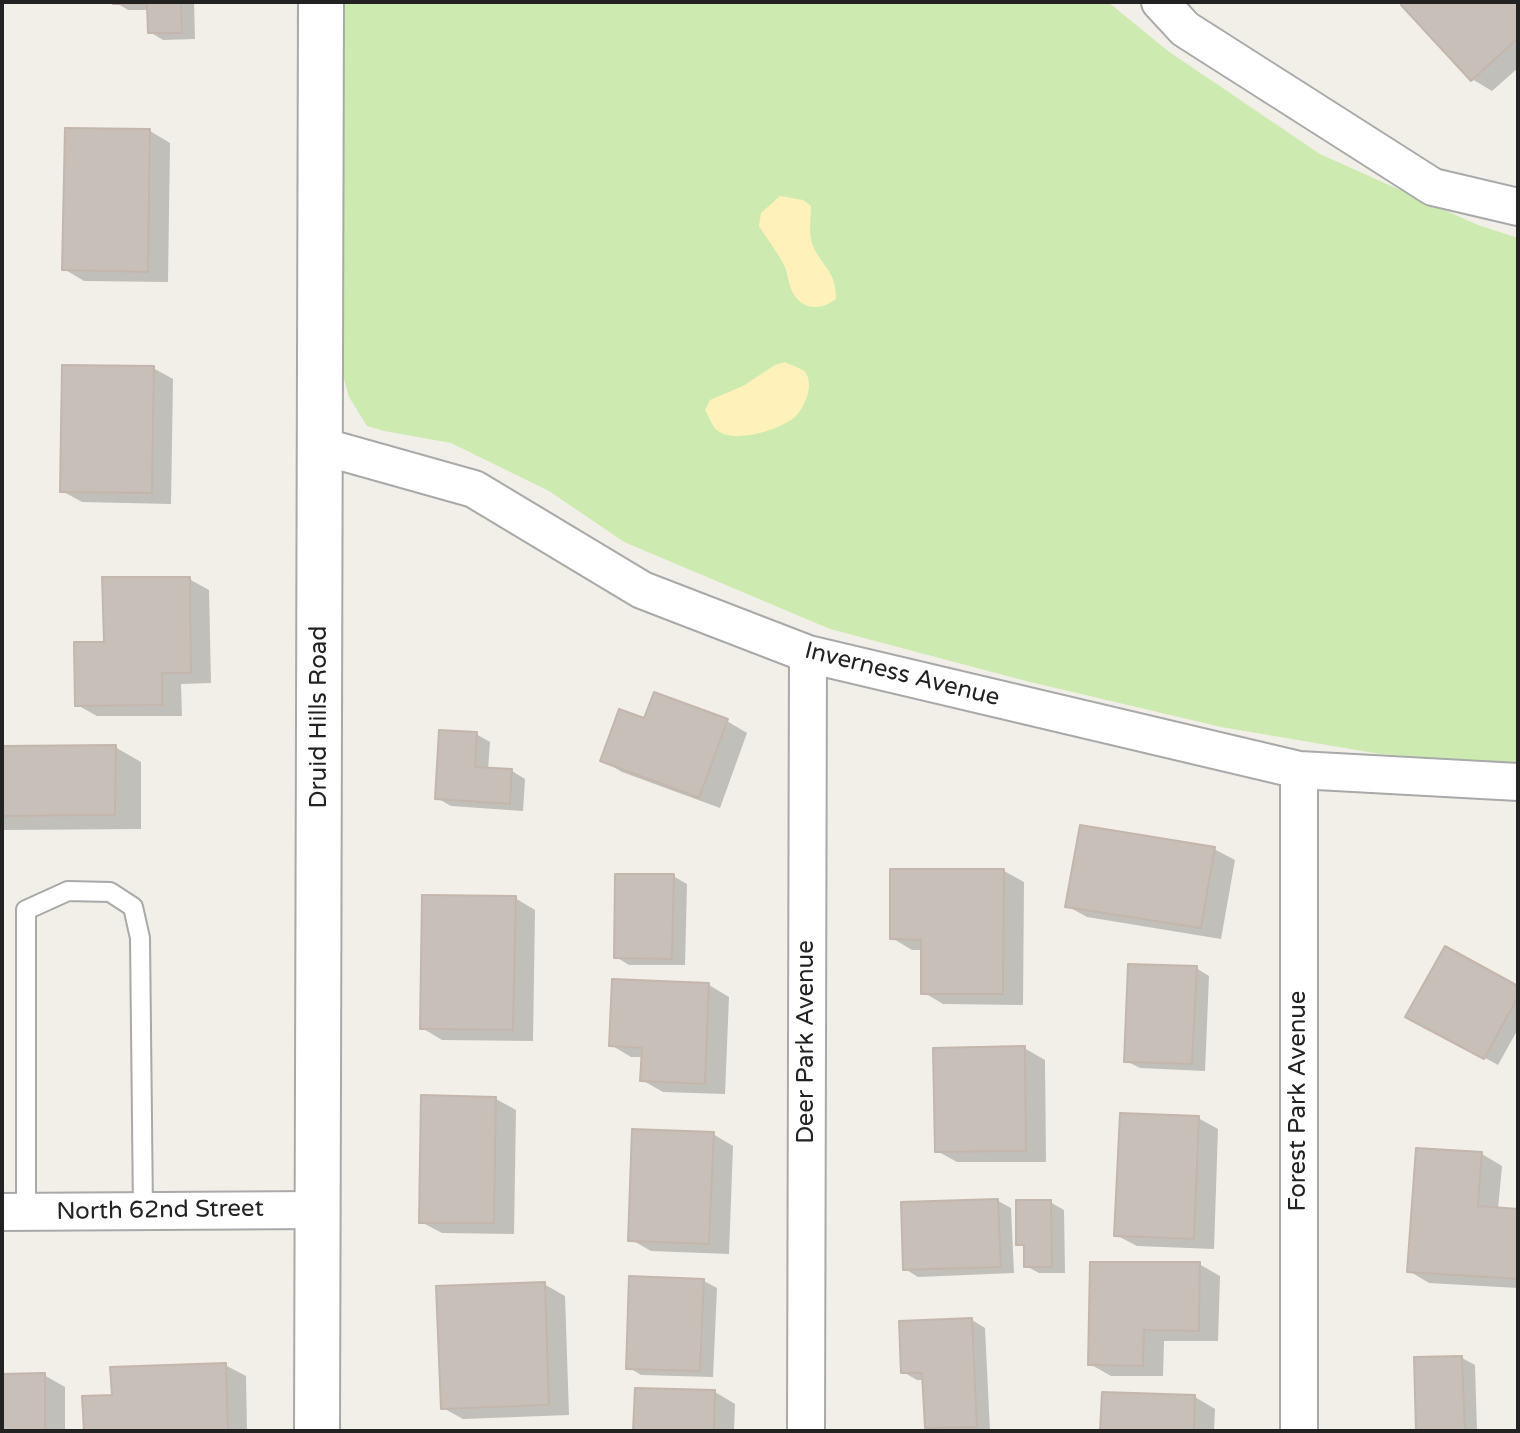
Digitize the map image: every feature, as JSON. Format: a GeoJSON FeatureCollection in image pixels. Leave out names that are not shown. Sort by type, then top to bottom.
{"type":"FeatureCollection","features":[{"type":"Feature","properties":{"kind":"street","name":"Druid Hills Road"},"geometry":{"type":"LineString","coordinates":[[317,1431],[321,2]]}},
{"type":"Feature","properties":{"kind":"street"},"geometry":{"type":"LineString","coordinates":[[1160,2],[1185,29],[1433,187],[1518,207]]}},
{"type":"Feature","properties":{"kind":"street","name":"Inverness Avenue"},"geometry":{"type":"LineString","coordinates":[[321,446],[474,489],[642,590],[808,654],[1299,770],[1518,782]]}},
{"type":"Feature","properties":{"kind":"street","name":"Deer Park Avenue"},"geometry":{"type":"LineString","coordinates":[[806,1431],[808,654]]}},
{"type":"Feature","properties":{"kind":"street","name":"Forest Park Avenue"},"geometry":{"type":"LineString","coordinates":[[1299,770],[1299,1431]]}},
{"type":"Feature","properties":{"kind":"street","name":"North 62nd Street"},"geometry":{"type":"LineString","coordinates":[[14,1212],[317,1210]]}},
{"type":"Feature","properties":{"kind":"lane"},"geometry":{"type":"LineString","coordinates":[[14,1212],[26,910],[68,891],[110,892],[133,907],[140,938],[143,1211]]}},
{"type":"Feature","properties":{"kind":"green space"},"geometry":{"type":"Polygon","coordinates":[[[339,2],[1108,2],[1168,51],[1320,154],[1478,225],[1518,238],[1518,765],[1380,754],[1221,727],[1026,681],[830,629],[624,542],[549,491],[451,443],[367,426],[349,397],[340,365],[339,2]]]}},
{"type":"Feature","properties":{"kind":"sand"},"geometry":{"type":"Polygon","coordinates":[[[780,196],[803,200],[811,206],[811,241],[831,276],[835,290],[836,299],[825,305],[807,306],[797,299],[783,263],[759,226],[761,213],[780,196]]]}},
{"type":"Feature","properties":{"kind":"sand"},"geometry":{"type":"Polygon","coordinates":[[[785,362],[803,370],[808,380],[806,398],[796,416],[770,430],[747,435],[726,435],[716,429],[705,410],[710,400],[743,386],[785,362]]]}},
{"type":"Feature","properties":{"kind":"building"},"geometry":{"type":"Polygon","coordinates":[[[113,2],[181,2],[182,33],[148,33],[147,4],[113,2]]]}},
{"type":"Feature","properties":{"kind":"building"},"geometry":{"type":"Polygon","coordinates":[[[1404,2],[1518,2],[1518,38],[1471,81],[1401,5],[1404,2]]]}},
{"type":"Feature","properties":{"kind":"building"},"geometry":{"type":"Polygon","coordinates":[[[65,128],[150,129],[148,272],[62,270],[65,128]]]}},
{"type":"Feature","properties":{"kind":"building"},"geometry":{"type":"Polygon","coordinates":[[[62,365],[154,366],[152,493],[60,492],[62,365]]]}},
{"type":"Feature","properties":{"kind":"building"},"geometry":{"type":"Polygon","coordinates":[[[102,577],[190,577],[191,673],[162,673],[162,705],[75,706],[74,642],[104,642],[102,577]]]}},
{"type":"Feature","properties":{"kind":"building"},"geometry":{"type":"Polygon","coordinates":[[[654,692],[728,719],[699,798],[600,761],[619,709],[644,718],[654,692]]]}},
{"type":"Feature","properties":{"kind":"building"},"geometry":{"type":"Polygon","coordinates":[[[439,730],[477,732],[475,767],[512,769],[510,804],[435,799],[439,730]]]}},
{"type":"Feature","properties":{"kind":"building"},"geometry":{"type":"Polygon","coordinates":[[[116,745],[115,815],[2,816],[2,746],[116,745]]]}},
{"type":"Feature","properties":{"kind":"building"},"geometry":{"type":"Polygon","coordinates":[[[1080,825],[1215,847],[1201,928],[1065,907],[1080,825]]]}},
{"type":"Feature","properties":{"kind":"building"},"geometry":{"type":"Polygon","coordinates":[[[890,869],[1004,869],[1003,994],[921,994],[921,940],[890,939],[890,869]]]}},
{"type":"Feature","properties":{"kind":"building"},"geometry":{"type":"Polygon","coordinates":[[[615,874],[674,874],[672,959],[614,958],[615,874]]]}},
{"type":"Feature","properties":{"kind":"building"},"geometry":{"type":"Polygon","coordinates":[[[422,895],[516,896],[513,1030],[420,1029],[422,895]]]}},
{"type":"Feature","properties":{"kind":"building"},"geometry":{"type":"Polygon","coordinates":[[[1445,946],[1518,986],[1518,997],[1484,1059],[1405,1017],[1445,946]]]}},
{"type":"Feature","properties":{"kind":"building"},"geometry":{"type":"Polygon","coordinates":[[[1128,964],[1197,966],[1192,1064],[1124,1062],[1128,964]]]}},
{"type":"Feature","properties":{"kind":"building"},"geometry":{"type":"Polygon","coordinates":[[[612,979],[709,983],[705,1084],[640,1081],[642,1048],[609,1046],[612,979]]]}},
{"type":"Feature","properties":{"kind":"building"},"geometry":{"type":"Polygon","coordinates":[[[1025,1046],[1026,1151],[935,1152],[933,1048],[1025,1046]]]}},
{"type":"Feature","properties":{"kind":"building"},"geometry":{"type":"Polygon","coordinates":[[[421,1095],[496,1097],[494,1223],[419,1223],[421,1095]]]}},
{"type":"Feature","properties":{"kind":"building"},"geometry":{"type":"Polygon","coordinates":[[[1120,1113],[1199,1116],[1194,1239],[1114,1236],[1120,1113]]]}},
{"type":"Feature","properties":{"kind":"building"},"geometry":{"type":"Polygon","coordinates":[[[632,1129],[714,1132],[709,1244],[628,1241],[632,1129]]]}},
{"type":"Feature","properties":{"kind":"building"},"geometry":{"type":"Polygon","coordinates":[[[1416,1148],[1482,1152],[1478,1206],[1518,1209],[1518,1279],[1407,1272],[1416,1148]]]}},
{"type":"Feature","properties":{"kind":"building"},"geometry":{"type":"Polygon","coordinates":[[[998,1199],[1001,1267],[903,1270],[901,1202],[998,1199]]]}},
{"type":"Feature","properties":{"kind":"building"},"geometry":{"type":"Polygon","coordinates":[[[1016,1200],[1051,1200],[1052,1267],[1024,1267],[1024,1245],[1016,1245],[1016,1200]]]}},
{"type":"Feature","properties":{"kind":"building"},"geometry":{"type":"Polygon","coordinates":[[[1090,1262],[1200,1262],[1199,1331],[1144,1330],[1143,1366],[1088,1365],[1090,1262]]]}},
{"type":"Feature","properties":{"kind":"building"},"geometry":{"type":"Polygon","coordinates":[[[629,1276],[704,1279],[700,1371],[626,1369],[629,1276]]]}},
{"type":"Feature","properties":{"kind":"building"},"geometry":{"type":"Polygon","coordinates":[[[545,1282],[549,1405],[441,1409],[436,1286],[545,1282]]]}},
{"type":"Feature","properties":{"kind":"building"},"geometry":{"type":"Polygon","coordinates":[[[972,1318],[977,1427],[925,1428],[922,1373],[901,1373],[899,1321],[972,1318]]]}},
{"type":"Feature","properties":{"kind":"building"},"geometry":{"type":"Polygon","coordinates":[[[1462,1356],[1465,1431],[1416,1431],[1414,1357],[1462,1356]]]}},
{"type":"Feature","properties":{"kind":"building"},"geometry":{"type":"Polygon","coordinates":[[[226,1363],[228,1431],[84,1431],[82,1396],[112,1395],[110,1367],[226,1363]]]}},
{"type":"Feature","properties":{"kind":"building"},"geometry":{"type":"Polygon","coordinates":[[[45,1373],[45,1431],[2,1431],[2,1374],[45,1373]]]}},
{"type":"Feature","properties":{"kind":"building"},"geometry":{"type":"Polygon","coordinates":[[[635,1388],[715,1390],[714,1431],[633,1431],[635,1388]]]}},
{"type":"Feature","properties":{"kind":"building"},"geometry":{"type":"Polygon","coordinates":[[[1102,1392],[1195,1395],[1194,1431],[1100,1431],[1102,1392]]]}}]}
